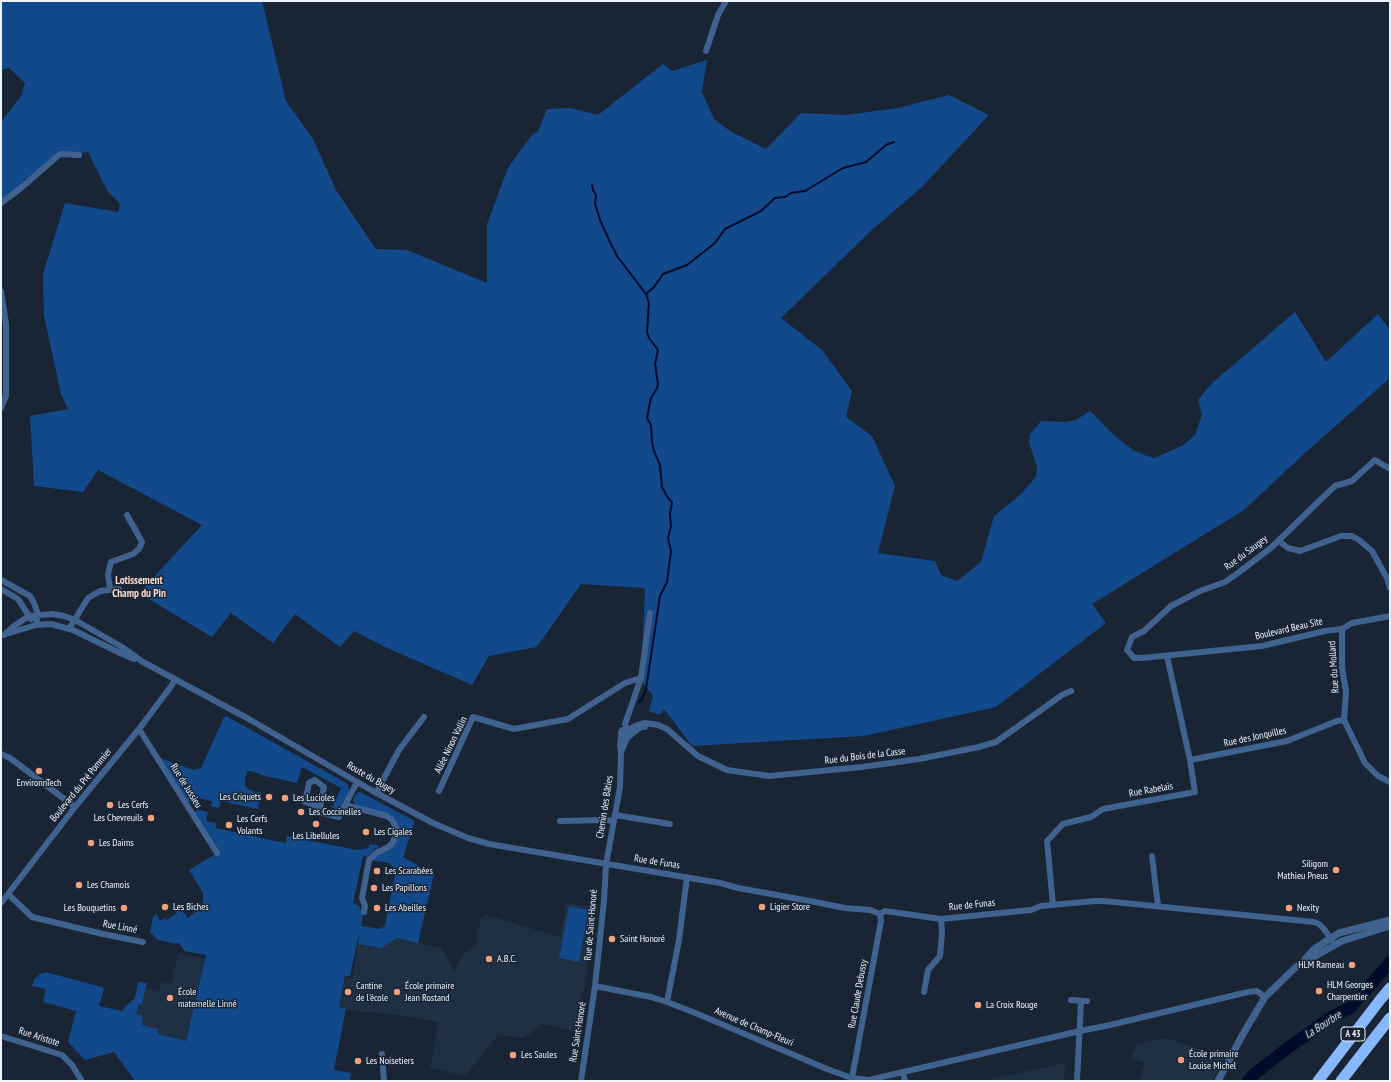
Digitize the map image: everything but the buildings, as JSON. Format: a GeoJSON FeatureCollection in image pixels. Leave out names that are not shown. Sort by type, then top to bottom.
{"type":"FeatureCollection","features":[{"type":"Feature","properties":{"kind":"highway","name":"A 43"},"geometry":{"type":"LineString","coordinates":[[1318,1081],[1390,988]]}},
{"type":"Feature","properties":{"kind":"highway","name":"A 43"},"geometry":{"type":"LineString","coordinates":[[1341,1081],[1390,1018]]}},
{"type":"Feature","properties":{"kind":"street"},"geometry":{"type":"LineString","coordinates":[[706,51],[718,15],[726,1]]}},
{"type":"Feature","properties":{"kind":"street"},"geometry":{"type":"LineString","coordinates":[[1,203],[21,188],[60,154],[79,155]]}},
{"type":"Feature","properties":{"kind":"street"},"geometry":{"type":"LineString","coordinates":[[1,291],[6,324],[3,367],[6,396],[1,408]]}},
{"type":"Feature","properties":{"kind":"street","name":"Rue du Saugey"},"geometry":{"type":"LineString","coordinates":[[1167,656],[1134,658],[1127,650],[1132,637],[1144,631],[1170,606],[1232,578],[1272,547],[1335,486],[1352,481],[1375,460],[1390,469]]}},
{"type":"Feature","properties":{"kind":"street"},"geometry":{"type":"LineString","coordinates":[[110,589],[108,574],[111,562],[133,554],[140,549],[142,542],[127,514]]}},
{"type":"Feature","properties":{"kind":"street"},"geometry":{"type":"LineString","coordinates":[[1279,541],[1288,548],[1300,551],[1341,536],[1352,536],[1372,551],[1388,578],[1390,588]]}},
{"type":"Feature","properties":{"kind":"street"},"geometry":{"type":"LineString","coordinates":[[1,580],[30,596],[38,614],[36,625]]}},
{"type":"Feature","properties":{"kind":"street"},"geometry":{"type":"LineString","coordinates":[[1,589],[18,599],[36,625]]}},
{"type":"Feature","properties":{"kind":"street"},"geometry":{"type":"LineString","coordinates":[[69,629],[88,598],[100,591],[119,589]]}},
{"type":"Feature","properties":{"kind":"street","name":"Chemin des Bâties"},"geometry":{"type":"LineString","coordinates":[[606,865],[620,787],[621,752],[624,729],[641,678],[650,613]]}},
{"type":"Feature","properties":{"kind":"street","name":"Route du Bugey"},"geometry":{"type":"LineString","coordinates":[[29,616],[38,614],[52,614],[75,620],[122,647],[143,662]]}},
{"type":"Feature","properties":{"kind":"street"},"geometry":{"type":"LineString","coordinates":[[3,636],[14,626],[29,616]]}},
{"type":"Feature","properties":{"kind":"street","name":"Boulevard Beau Site"},"geometry":{"type":"LineString","coordinates":[[1167,656],[1262,646],[1325,630],[1342,629],[1352,623],[1390,616]]}},
{"type":"Feature","properties":{"kind":"street","name":"Route du Bugey"},"geometry":{"type":"LineString","coordinates":[[3,636],[36,625],[51,624],[69,629],[143,662],[175,679],[247,718],[376,793],[433,823],[468,838],[489,844],[606,865]]}},
{"type":"Feature","properties":{"kind":"street","name":"Rue du Mollard"},"geometry":{"type":"LineString","coordinates":[[1342,629],[1342,667],[1346,692],[1344,720]]}},
{"type":"Feature","properties":{"kind":"street","name":"Rue Rabelais"},"geometry":{"type":"LineString","coordinates":[[1053,905],[1047,841],[1063,824],[1091,817],[1103,809],[1195,792],[1190,760],[1167,656]]}},
{"type":"Feature","properties":{"kind":"street","name":"Allée Ninon Vallin"},"geometry":{"type":"LineString","coordinates":[[439,791],[473,717],[514,729],[568,718],[625,683],[641,678]]}},
{"type":"Feature","properties":{"kind":"street","name":"Boulevard du Pré Pommier"},"geometry":{"type":"LineString","coordinates":[[1,904],[75,807],[139,729],[175,679]]}},
{"type":"Feature","properties":{"kind":"street","name":"Rue du Bois de la Casse"},"geometry":{"type":"LineString","coordinates":[[658,724],[667,729],[698,756],[727,770],[769,776],[869,766],[919,759],[979,747],[996,742],[1062,695],[1071,691]]}},
{"type":"Feature","properties":{"kind":"street"},"geometry":{"type":"LineString","coordinates":[[376,793],[399,750],[424,717]]}},
{"type":"Feature","properties":{"kind":"street"},"geometry":{"type":"LineString","coordinates":[[1344,720],[1365,763],[1378,776],[1390,782]]}},
{"type":"Feature","properties":{"kind":"street","name":"Rue des Jonquilles"},"geometry":{"type":"LineString","coordinates":[[1190,760],[1287,741],[1337,721],[1344,720]]}},
{"type":"Feature","properties":{"kind":"street"},"geometry":{"type":"LineString","coordinates":[[624,729],[645,723],[658,724]]}},
{"type":"Feature","properties":{"kind":"street"},"geometry":{"type":"LineString","coordinates":[[627,738],[641,727],[658,724]]}},
{"type":"Feature","properties":{"kind":"street","name":"Rue de Jussieu"},"geometry":{"type":"LineString","coordinates":[[139,729],[217,853]]}},
{"type":"Feature","properties":{"kind":"street","name":"Chemin des Bâties"},"geometry":{"type":"LineString","coordinates":[[621,752],[627,738],[624,729]]}},
{"type":"Feature","properties":{"kind":"street"},"geometry":{"type":"LineString","coordinates":[[1,754],[10,758],[75,807]]}},
{"type":"Feature","properties":{"kind":"street"},"geometry":{"type":"LineString","coordinates":[[320,806],[319,812],[339,817],[357,782]]}},
{"type":"Feature","properties":{"kind":"street"},"geometry":{"type":"LineString","coordinates":[[345,805],[387,816],[392,820],[396,827],[397,833],[392,844],[376,853],[369,860],[362,898],[365,906],[364,912]]}},
{"type":"Feature","properties":{"kind":"street"},"geometry":{"type":"LineString","coordinates":[[560,821],[605,820],[615,818],[670,824]]}},
{"type":"Feature","properties":{"kind":"street"},"geometry":{"type":"LineString","coordinates":[[1152,856],[1158,906]]}},
{"type":"Feature","properties":{"kind":"street","name":"Rue de Funas"},"geometry":{"type":"LineString","coordinates":[[606,865],[688,877],[831,905],[870,910],[880,914],[885,911],[941,918],[1031,910],[1040,906],[1095,900],[1314,922],[1319,924],[1332,942]]}},
{"type":"Feature","properties":{"kind":"street","name":"Rue de Saint-Honoré"},"geometry":{"type":"LineString","coordinates":[[595,986],[604,901],[606,865]]}},
{"type":"Feature","properties":{"kind":"street"},"geometry":{"type":"LineString","coordinates":[[667,1002],[679,940],[688,877]]}},
{"type":"Feature","properties":{"kind":"street","name":"Rue Linné"},"geometry":{"type":"LineString","coordinates":[[8,894],[32,917],[143,942]]}},
{"type":"Feature","properties":{"kind":"street","name":"Rue Claude Debussy"},"geometry":{"type":"LineString","coordinates":[[852,1078],[881,921],[880,914]]}},
{"type":"Feature","properties":{"kind":"street"},"geometry":{"type":"LineString","coordinates":[[924,992],[928,970],[940,956],[942,933],[941,918]]}},
{"type":"Feature","properties":{"kind":"street"},"geometry":{"type":"LineString","coordinates":[[1218,1081],[1243,1034],[1266,997],[1314,949],[1390,920]]}},
{"type":"Feature","properties":{"kind":"street"},"geometry":{"type":"LineString","coordinates":[[1367,930],[1390,926]]}},
{"type":"Feature","properties":{"kind":"street","name":"Avenue de Champ-Fleuri"},"geometry":{"type":"LineString","coordinates":[[595,986],[651,997],[667,1002],[827,1069],[852,1078],[868,1080],[1248,992],[1257,991],[1266,997]]}},
{"type":"Feature","properties":{"kind":"street","name":"Rue Saint-Honoré"},"geometry":{"type":"LineString","coordinates":[[581,1081],[595,986]]}},
{"type":"Feature","properties":{"kind":"street"},"geometry":{"type":"LineString","coordinates":[[1071,1000],[1084,1001],[1080,1031],[1077,1081]]}},
{"type":"Feature","properties":{"kind":"street","name":"Rue Aristote"},"geometry":{"type":"LineString","coordinates":[[1,1036],[62,1056],[72,1065],[82,1081]]}},
{"type":"Feature","properties":{"kind":"street"},"geometry":{"type":"LineString","coordinates":[[382,1054],[384,1081]]}},
{"type":"Feature","properties":{"kind":"street"},"geometry":{"type":"LineString","coordinates":[[903,1072],[905,1081]]}},
{"type":"Feature","properties":{"kind":"shaded area"},"geometry":{"type":"Polygon","coordinates":[[[1,1],[262,1],[286,101],[313,139],[336,190],[376,249],[407,250],[487,283],[487,224],[508,168],[531,136],[538,131],[547,109],[570,108],[598,115],[663,64],[672,71],[707,60],[702,92],[714,119],[730,131],[766,149],[801,113],[846,115],[898,108],[949,95],[989,115],[920,189],[873,229],[781,318],[822,350],[852,391],[846,417],[872,436],[895,486],[878,553],[935,561],[941,575],[957,581],[981,562],[994,516],[1020,495],[1036,477],[1037,467],[1029,442],[1030,434],[1041,421],[1065,422],[1076,420],[1090,411],[1116,437],[1133,450],[1147,456],[1154,458],[1182,446],[1195,435],[1202,415],[1198,400],[1210,385],[1295,312],[1326,362],[1378,314],[1390,330],[1390,378],[1305,453],[1244,510],[1092,604],[1106,623],[996,707],[864,736],[692,746],[664,709],[660,715],[649,711],[653,696],[641,680],[645,588],[581,584],[537,647],[489,656],[472,685],[385,647],[354,631],[340,647],[295,614],[273,643],[231,613],[212,637],[139,593],[202,525],[98,470],[83,492],[34,486],[30,416],[68,409],[61,394],[44,316],[43,274],[65,203],[118,212],[120,204],[107,190],[88,152],[60,155],[1,201],[1,122],[21,96],[25,83],[9,68],[1,70],[1,1]]]}},
{"type":"Feature","properties":{"kind":"shaded area"},"geometry":{"type":"Polygon","coordinates":[[[226,716],[348,784],[349,792],[338,812],[332,808],[341,788],[302,767],[297,783],[248,771],[245,779],[245,785],[252,791],[262,793],[258,809],[221,801],[219,808],[211,806],[212,801],[192,797],[191,802],[186,804],[157,757],[193,770],[201,768],[224,717],[226,716]]]}},
{"type":"Feature","properties":{"kind":"shaded area"},"geometry":{"type":"Polygon","coordinates":[[[360,792],[415,821],[403,857],[434,874],[418,943],[397,938],[381,948],[358,944],[359,933],[350,976],[345,976],[339,1007],[346,1008],[334,1070],[351,1073],[350,1081],[135,1081],[114,1052],[85,1060],[68,1042],[76,1011],[43,1002],[46,989],[32,986],[34,980],[40,974],[46,972],[101,987],[104,989],[99,1006],[122,1011],[135,998],[138,982],[147,983],[142,1004],[139,1003],[136,1014],[143,1016],[142,1025],[158,1029],[158,1034],[186,1041],[206,955],[185,951],[178,942],[176,944],[158,940],[150,932],[153,917],[156,914],[160,921],[165,918],[167,920],[177,913],[174,907],[178,905],[188,918],[199,909],[203,902],[203,893],[189,870],[217,853],[193,814],[197,810],[208,812],[206,821],[216,823],[216,828],[275,841],[286,843],[287,836],[357,850],[368,848],[370,844],[380,846],[374,849],[368,857],[363,856],[353,903],[359,906],[363,915],[361,926],[380,929],[385,926],[395,874],[393,867],[389,863],[369,860],[395,839],[392,820],[354,804],[353,800],[357,793],[360,792]]]}},
{"type":"Feature","properties":{"kind":"shaded area"},"geometry":{"type":"Polygon","coordinates":[[[566,903],[593,907],[587,966],[577,1032],[542,1024],[524,1038],[498,1035],[465,1076],[430,1068],[439,1022],[398,1015],[345,1010],[345,1008],[339,1007],[346,977],[352,978],[358,944],[381,948],[397,938],[441,948],[455,971],[463,954],[475,947],[481,918],[486,915],[561,937],[566,903]]]}},
{"type":"Feature","properties":{"kind":"shaded area"},"geometry":{"type":"Polygon","coordinates":[[[569,906],[589,910],[579,962],[559,958],[569,906]]]}},
{"type":"Feature","properties":{"kind":"shaded area","name":"École maternelle Linné"},"geometry":{"type":"Polygon","coordinates":[[[178,953],[205,959],[186,1041],[158,1034],[158,1029],[142,1025],[143,1016],[136,1014],[139,1003],[142,1003],[146,988],[159,992],[162,982],[172,983],[178,953]]]}},
{"type":"Feature","properties":{"kind":"shaded area","name":"École primaire Louise Michel"},"geometry":{"type":"Polygon","coordinates":[[[1165,1038],[1225,1057],[1213,1080],[1139,1081],[1145,1063],[1131,1058],[1137,1044],[1165,1038]]]}},
{"type":"Feature","properties":{"kind":"shaded area"},"geometry":{"type":"Polygon","coordinates":[[[1065,1063],[1064,1081],[982,1081],[1065,1063]]]}},
{"type":"Feature","properties":{"kind":"waterway"},"geometry":{"type":"LineString","coordinates":[[646,294],[654,287],[663,274],[687,265],[715,243],[725,229],[761,211],[775,198],[785,197],[791,193],[805,191],[843,168],[866,162],[886,145],[894,142]]}},
{"type":"Feature","properties":{"kind":"waterway"},"geometry":{"type":"LineString","coordinates":[[592,185],[596,195],[595,204],[609,240],[617,256],[646,294],[649,303],[647,332],[649,338],[658,350],[655,364],[658,384],[651,398],[647,418],[651,425],[654,451],[660,465],[662,487],[672,502],[670,514],[671,527],[668,538],[671,551],[667,582],[660,596],[646,689],[642,699],[639,702]]}},
{"type":"Feature","properties":{"kind":"waterway","name":"La Bourbre"},"geometry":{"type":"LineString","coordinates":[[1248,1081],[1253,1075],[1285,1050],[1333,1016],[1350,1008],[1390,962]]}},
{"type":"Feature","properties":{"kind":"place","name":"EnvironnTech"},"geometry":{"type":"Point","coordinates":[39,771]}},
{"type":"Feature","properties":{"kind":"place","name":"Les Criquets"},"geometry":{"type":"Point","coordinates":[269,797]}},
{"type":"Feature","properties":{"kind":"place","name":"Les Lucioles"},"geometry":{"type":"Point","coordinates":[285,798]}},
{"type":"Feature","properties":{"kind":"place","name":"Les Cerfs"},"geometry":{"type":"Point","coordinates":[110,805]}},
{"type":"Feature","properties":{"kind":"place","name":"Les Coccinelles"},"geometry":{"type":"Point","coordinates":[301,812]}},
{"type":"Feature","properties":{"kind":"place","name":"Les Chevreuils"},"geometry":{"type":"Point","coordinates":[151,818]}},
{"type":"Feature","properties":{"kind":"place","name":"Les Libellules"},"geometry":{"type":"Point","coordinates":[316,824]}},
{"type":"Feature","properties":{"kind":"place","name":"Les Cerfs Volants"},"geometry":{"type":"Point","coordinates":[229,825]}},
{"type":"Feature","properties":{"kind":"place","name":"Les Cigales"},"geometry":{"type":"Point","coordinates":[366,832]}},
{"type":"Feature","properties":{"kind":"place","name":"Les Daims"},"geometry":{"type":"Point","coordinates":[91,843]}},
{"type":"Feature","properties":{"kind":"place","name":"Siligom Mathieu Pneus"},"geometry":{"type":"Point","coordinates":[1336,870]}},
{"type":"Feature","properties":{"kind":"place","name":"Les Scarabées"},"geometry":{"type":"Point","coordinates":[377,871]}},
{"type":"Feature","properties":{"kind":"place","name":"Les Chamois"},"geometry":{"type":"Point","coordinates":[79,885]}},
{"type":"Feature","properties":{"kind":"place","name":"Les Papillons"},"geometry":{"type":"Point","coordinates":[374,888]}},
{"type":"Feature","properties":{"kind":"place","name":"Les Biches"},"geometry":{"type":"Point","coordinates":[165,907]}},
{"type":"Feature","properties":{"kind":"place","name":"Ligier Store"},"geometry":{"type":"Point","coordinates":[762,907]}},
{"type":"Feature","properties":{"kind":"place","name":"Les Bouquetins"},"geometry":{"type":"Point","coordinates":[124,908]}},
{"type":"Feature","properties":{"kind":"place","name":"Les Abeilles"},"geometry":{"type":"Point","coordinates":[377,908]}},
{"type":"Feature","properties":{"kind":"place","name":"Nexity"},"geometry":{"type":"Point","coordinates":[1289,908]}},
{"type":"Feature","properties":{"kind":"place","name":"Saint Honoré"},"geometry":{"type":"Point","coordinates":[612,939]}},
{"type":"Feature","properties":{"kind":"place","name":"A.B.C."},"geometry":{"type":"Point","coordinates":[489,959]}},
{"type":"Feature","properties":{"kind":"place","name":"HLM Rameau"},"geometry":{"type":"Point","coordinates":[1352,965]}},
{"type":"Feature","properties":{"kind":"place","name":"HLM Georges Charpentier"},"geometry":{"type":"Point","coordinates":[1319,991]}},
{"type":"Feature","properties":{"kind":"place","name":"Cantine de l'école"},"geometry":{"type":"Point","coordinates":[348,992]}},
{"type":"Feature","properties":{"kind":"place","name":"École primaire Jean Rostand"},"geometry":{"type":"Point","coordinates":[397,992]}},
{"type":"Feature","properties":{"kind":"place","name":"École maternelle Linné"},"geometry":{"type":"Point","coordinates":[170,998]}},
{"type":"Feature","properties":{"kind":"place","name":"La Croix Rouge"},"geometry":{"type":"Point","coordinates":[978,1005]}},
{"type":"Feature","properties":{"kind":"place","name":"Les Saules"},"geometry":{"type":"Point","coordinates":[513,1055]}},
{"type":"Feature","properties":{"kind":"place","name":"École primaire Louise Michel"},"geometry":{"type":"Point","coordinates":[1181,1060]}},
{"type":"Feature","properties":{"kind":"place","name":"Les Noisetiers"},"geometry":{"type":"Point","coordinates":[358,1061]}},
{"type":"Feature","properties":{"kind":"district","name":"Lotissement Champ du Pin"},"geometry":{"type":"Point","coordinates":[139,587]}}]}
